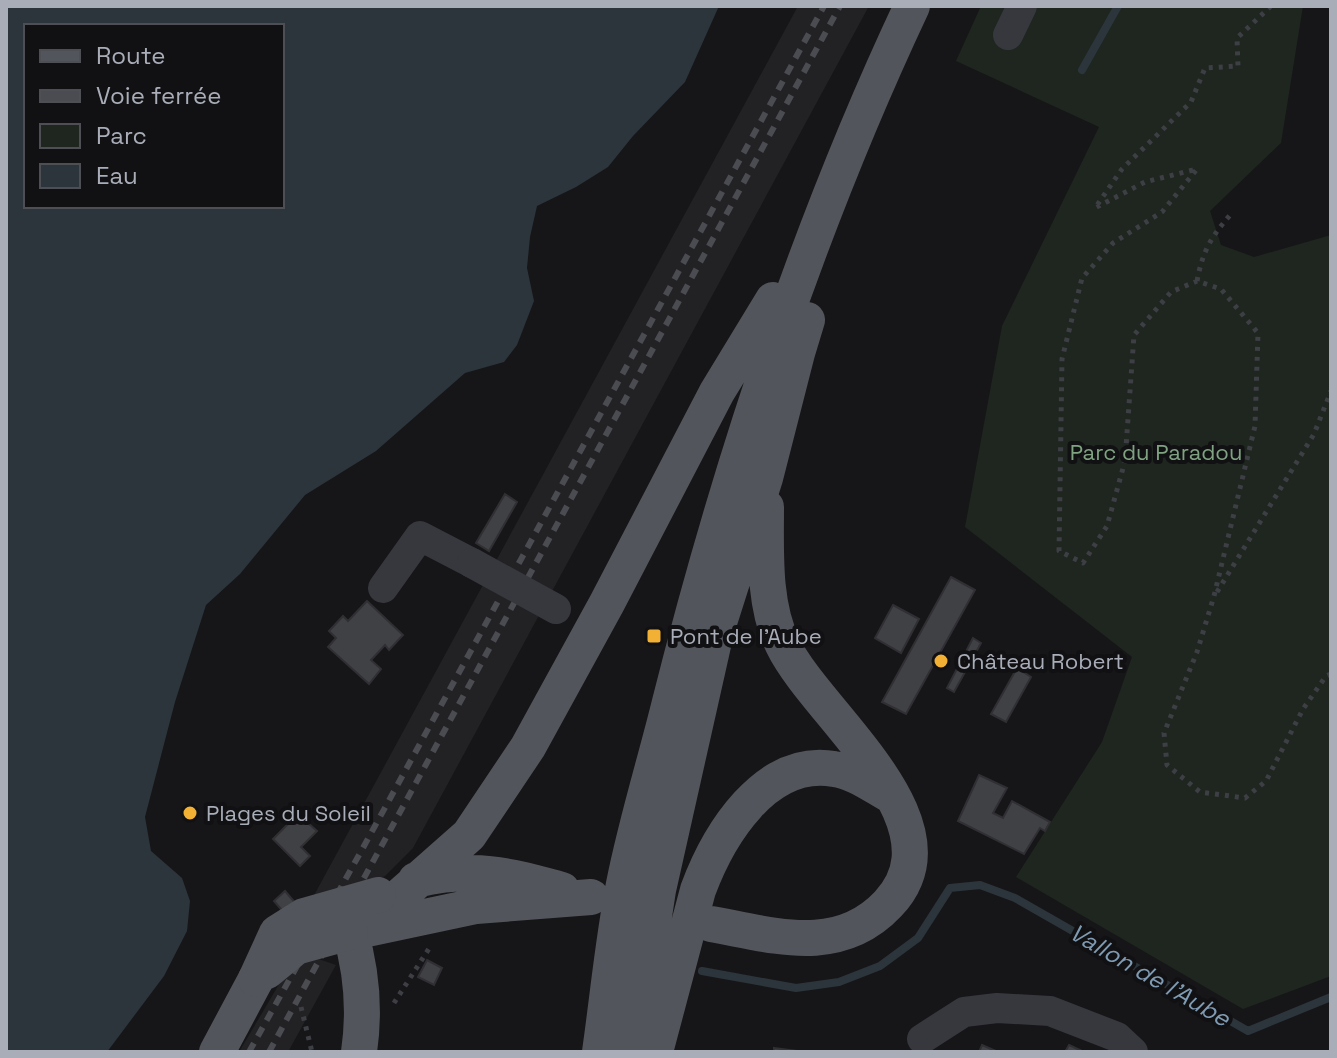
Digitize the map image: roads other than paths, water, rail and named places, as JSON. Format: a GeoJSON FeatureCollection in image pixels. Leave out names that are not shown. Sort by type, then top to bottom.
{"type":"FeatureCollection","features":[{"type":"Feature","properties":{"kind":"main road"},"geometry":{"type":"LineString","coordinates":[[633,1052],[658,890],[716,632],[765,478],[797,353],[843,212],[902,48],[912,6]]}},
{"type":"Feature","properties":{"kind":"main road"},"geometry":{"type":"LineString","coordinates":[[600,1052],[624,884],[723,504],[776,338],[820,223],[902,48],[930,6]]}},
{"type":"Feature","properties":{"kind":"main road"},"geometry":{"type":"LineString","coordinates":[[418,880],[452,874],[503,874],[591,897],[358,917],[392,903],[418,880],[469,835],[528,747],[717,392],[820,223]]}},
{"type":"Feature","properties":{"kind":"main road"},"geometry":{"type":"LineString","coordinates":[[711,924],[791,938],[829,938],[854,929],[877,915],[894,898],[906,875],[910,846],[906,821],[896,799],[864,753],[797,670],[781,642],[772,611],[768,580],[765,478]]}},
{"type":"Feature","properties":{"kind":"main road"},"geometry":{"type":"LineString","coordinates":[[655,1052],[698,890],[707,867],[741,809],[783,778],[806,770],[832,768],[853,773],[896,799]]}},
{"type":"Feature","properties":{"kind":"main road"},"geometry":{"type":"LineString","coordinates":[[217,1052],[256,979],[296,947],[368,918]]}},
{"type":"Feature","properties":{"kind":"main road"},"geometry":{"type":"LineString","coordinates":[[361,1021],[359,964],[368,918]]}},
{"type":"Feature","properties":{"kind":"street"},"geometry":{"type":"LineString","coordinates":[[1008,35],[1022,6]]}},
{"type":"Feature","properties":{"kind":"street"},"geometry":{"type":"LineString","coordinates":[[383,588],[420,536],[594,626]]}},
{"type":"Feature","properties":{"kind":"street"},"geometry":{"type":"LineString","coordinates":[[922,1039],[964,1012],[997,1008],[1050,1011],[1117,1037],[1133,1052]]}},
{"type":"Feature","properties":{"kind":"water"},"geometry":{"type":"Polygon","coordinates":[[[6,6],[719,6],[685,82],[608,167],[537,206],[527,268],[534,301],[517,345],[504,362],[465,373],[376,451],[305,495],[240,574],[206,605],[175,702],[145,817],[151,851],[182,878],[190,901],[187,931],[164,976],[107,1052],[6,1052],[6,6]]]}},
{"type":"Feature","properties":{"kind":"waterway"},"geometry":{"type":"LineString","coordinates":[[1082,70],[1118,6]]}},
{"type":"Feature","properties":{"kind":"waterway","name":"Vallon de l'Aube"},"geometry":{"type":"LineString","coordinates":[[702,971],[796,988],[839,982],[880,966],[918,938],[950,888],[980,885],[1015,898],[1248,1031],[1331,997]]}},
{"type":"Feature","properties":{"kind":"railway"},"geometry":{"type":"LineString","coordinates":[[249,1052],[824,6]]}},
{"type":"Feature","properties":{"kind":"railway"},"geometry":{"type":"LineString","coordinates":[[269,1052],[840,6]]}},
{"type":"Feature","properties":{"kind":"place","name":"Pont de l'Aube"},"geometry":{"type":"Point","coordinates":[654,636]}},
{"type":"Feature","properties":{"kind":"place","name":"Château Robert"},"geometry":{"type":"Point","coordinates":[941,661]}},
{"type":"Feature","properties":{"kind":"place","name":"Plages du Soleil"},"geometry":{"type":"Point","coordinates":[190,813]}},
{"type":"Feature","properties":{"kind":"park label","name":"Parc du Paradou"},"geometry":{"type":"Point","coordinates":[1156,452]}}]}
